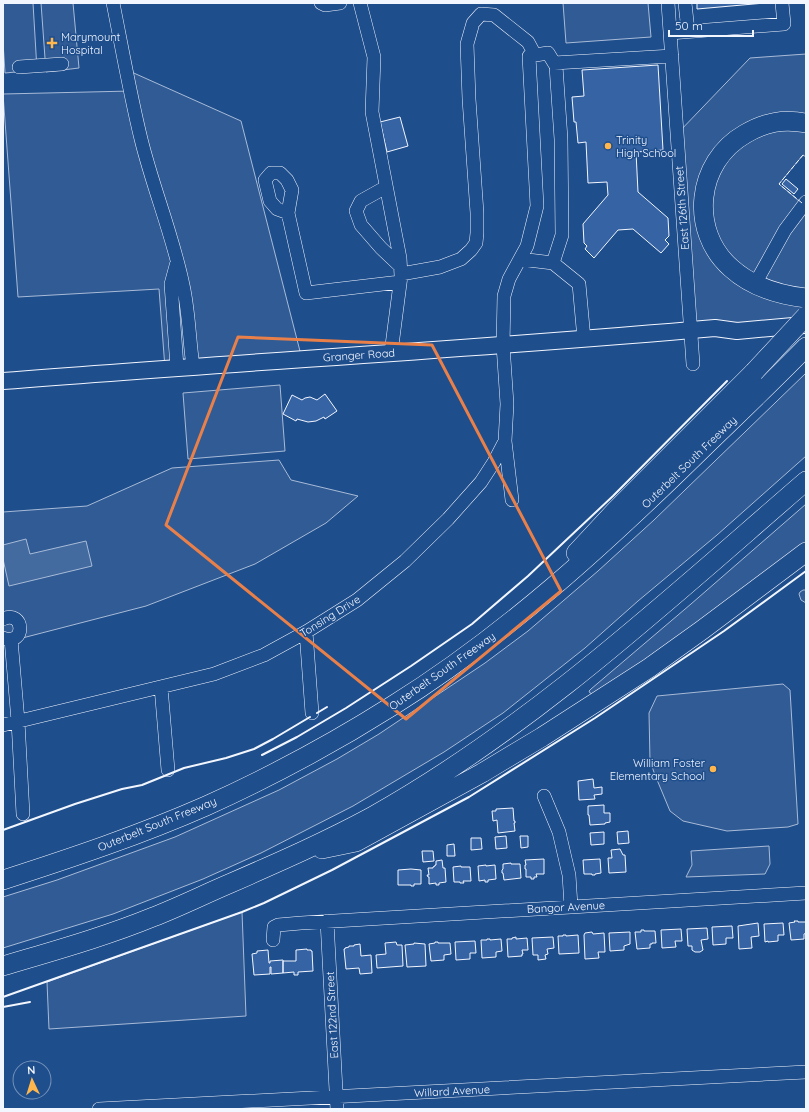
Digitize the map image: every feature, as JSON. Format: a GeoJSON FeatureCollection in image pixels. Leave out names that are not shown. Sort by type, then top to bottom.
{"type":"FeatureCollection","features":[{"type":"Feature","properties":{"kind":"highway"},"geometry":{"type":"LineString","coordinates":[[806,123],[782,121],[765,124],[739,137],[727,147],[717,160],[710,173],[705,188],[703,203],[707,233],[721,258],[731,269],[746,280],[773,292],[786,296],[806,298]]}},
{"type":"Feature","properties":{"kind":"highway"},"geometry":{"type":"LineString","coordinates":[[524,612],[616,510],[754,372],[806,316]]}},
{"type":"Feature","properties":{"kind":"highway","name":"Outerbelt South Freeway"},"geometry":{"type":"LineString","coordinates":[[3,880],[150,829],[206,806],[335,740],[393,706],[453,665],[524,612],[592,554],[650,500],[806,347]]}},
{"type":"Feature","properties":{"kind":"highway"},"geometry":{"type":"LineString","coordinates":[[3,966],[152,918],[292,857],[373,816],[420,788],[515,724],[612,649],[806,481]]}},
{"type":"Feature","properties":{"kind":"highway"},"geometry":{"type":"LineString","coordinates":[[292,857],[356,842],[482,773],[542,737],[649,668],[806,552]]}},
{"type":"Feature","properties":{"kind":"main road","name":"Granger Road"},"geometry":{"type":"LineString","coordinates":[[3,381],[193,366],[584,339],[715,328],[736,322],[806,316]]}},
{"type":"Feature","properties":{"kind":"main road","name":"Granger Road"},"geometry":{"type":"LineString","coordinates":[[715,328],[737,331],[806,324]]}},
{"type":"Feature","properties":{"kind":"street"},"geometry":{"type":"LineString","coordinates":[[113,3],[141,140],[183,285],[188,313],[193,366]]}},
{"type":"Feature","properties":{"kind":"street"},"geometry":{"type":"LineString","coordinates":[[321,3],[325,5],[340,3]]}},
{"type":"Feature","properties":{"kind":"street"},"geometry":{"type":"LineString","coordinates":[[360,3],[374,57],[372,112],[400,274],[391,353]]}},
{"type":"Feature","properties":{"kind":"street","name":"East 126th Street"},"geometry":{"type":"LineString","coordinates":[[668,3],[693,364]]}},
{"type":"Feature","properties":{"kind":"street"},"geometry":{"type":"LineString","coordinates":[[685,3],[688,31]]}},
{"type":"Feature","properties":{"kind":"street"},"geometry":{"type":"LineString","coordinates":[[670,33],[784,24],[782,3]]}},
{"type":"Feature","properties":{"kind":"street"},"geometry":{"type":"LineString","coordinates":[[288,213],[306,293],[440,267],[461,259],[471,250],[476,243],[478,233],[467,44],[473,23],[481,14],[494,15],[528,42],[536,55],[548,53],[556,66],[561,139],[562,235],[553,263]]}},
{"type":"Feature","properties":{"kind":"street","name":"Tonsing Drive"},"geometry":{"type":"LineString","coordinates":[[3,725],[226,670],[264,655],[306,632],[357,600],[405,561],[448,519],[481,482],[506,441],[507,404],[503,345],[504,296],[509,279],[527,246],[537,206],[529,56],[536,55]]}},
{"type":"Feature","properties":{"kind":"street"},"geometry":{"type":"LineString","coordinates":[[554,63],[672,56]]}},
{"type":"Feature","properties":{"kind":"street"},"geometry":{"type":"LineString","coordinates":[[19,67],[62,64]]}},
{"type":"Feature","properties":{"kind":"street"},"geometry":{"type":"LineString","coordinates":[[386,186],[361,200],[356,211],[361,226],[381,248],[400,274]]}},
{"type":"Feature","properties":{"kind":"street"},"geometry":{"type":"LineString","coordinates":[[755,284],[785,230],[806,202]]}},
{"type":"Feature","properties":{"kind":"street"},"geometry":{"type":"LineString","coordinates":[[520,259],[553,263],[579,284],[584,339]]}},
{"type":"Feature","properties":{"kind":"street"},"geometry":{"type":"LineString","coordinates":[[177,260],[171,284],[177,368]]}},
{"type":"Feature","properties":{"kind":"street"},"geometry":{"type":"LineString","coordinates":[[506,441],[512,500]]}},
{"type":"Feature","properties":{"kind":"street"},"geometry":{"type":"LineString","coordinates":[[3,619],[10,617],[17,620],[19,622],[20,629],[15,638],[7,638],[18,721],[23,814]]}},
{"type":"Feature","properties":{"kind":"street"},"geometry":{"type":"LineString","coordinates":[[306,632],[312,713]]}},
{"type":"Feature","properties":{"kind":"street"},"geometry":{"type":"LineString","coordinates":[[161,687],[168,770]]}},
{"type":"Feature","properties":{"kind":"street"},"geometry":{"type":"LineString","coordinates":[[544,796],[561,839],[569,875],[572,906]]}},
{"type":"Feature","properties":{"kind":"street","name":"Bangor Avenue"},"geometry":{"type":"LineString","coordinates":[[273,940],[274,927],[278,925],[806,893]]}},
{"type":"Feature","properties":{"kind":"street","name":"East 122nd Street"},"geometry":{"type":"LineString","coordinates":[[327,921],[337,1103]]}},
{"type":"Feature","properties":{"kind":"street","name":"Willard Avenue"},"geometry":{"type":"LineString","coordinates":[[99,1109],[337,1103],[806,1072]]}},
{"type":"Feature","properties":{"kind":"highlighted area"},"geometry":{"type":"Polygon","coordinates":[[[238,337],[432,345],[561,591],[406,719],[166,525],[238,337]]]}},
{"type":"Feature","properties":{"kind":"shaded area"},"geometry":{"type":"Polygon","coordinates":[[[3,3],[33,3],[37,70],[5,73],[3,3]]]}},
{"type":"Feature","properties":{"kind":"shaded area"},"geometry":{"type":"Polygon","coordinates":[[[41,3],[73,3],[79,68],[46,72],[41,3]]]}},
{"type":"Feature","properties":{"kind":"shaded area"},"geometry":{"type":"Polygon","coordinates":[[[563,3],[648,3],[651,37],[566,43],[563,3]]]}},
{"type":"Feature","properties":{"kind":"shaded area"},"geometry":{"type":"Polygon","coordinates":[[[806,54],[806,157],[803,155],[779,184],[806,207],[806,316],[795,327],[691,330],[677,134],[750,58],[806,54]]]}},
{"type":"Feature","properties":{"kind":"shaded area"},"geometry":{"type":"Polygon","coordinates":[[[127,70],[241,121],[302,359],[165,368],[159,289],[18,297],[3,94],[131,91],[127,70]]]}},
{"type":"Feature","properties":{"kind":"shaded area"},"geometry":{"type":"Polygon","coordinates":[[[806,373],[806,456],[717,535],[638,601],[585,648],[503,713],[444,752],[353,806],[261,853],[203,879],[113,914],[3,948],[3,897],[57,880],[175,837],[279,790],[337,759],[379,734],[485,663],[528,631],[598,571],[654,520],[806,373]]]}},
{"type":"Feature","properties":{"kind":"shaded area"},"geometry":{"type":"Polygon","coordinates":[[[280,385],[285,451],[188,459],[183,393],[280,385]]]}},
{"type":"Feature","properties":{"kind":"shaded area"},"geometry":{"type":"Polygon","coordinates":[[[279,460],[291,480],[358,496],[326,523],[255,564],[146,606],[3,643],[3,512],[87,506],[172,468],[279,460]]]}},
{"type":"Feature","properties":{"kind":"shaded area"},"geometry":{"type":"Polygon","coordinates":[[[806,504],[806,544],[656,655],[593,694],[590,693],[589,691],[591,689],[806,504]]]}},
{"type":"Feature","properties":{"kind":"shaded area"},"geometry":{"type":"Polygon","coordinates":[[[26,539],[30,554],[86,541],[92,566],[9,586],[3,559],[3,545],[26,539]]]}},
{"type":"Feature","properties":{"kind":"shaded area"},"geometry":{"type":"Polygon","coordinates":[[[803,590],[806,590],[806,603],[801,600],[799,594],[803,590]]]}},
{"type":"Feature","properties":{"kind":"shaded area"},"geometry":{"type":"Polygon","coordinates":[[[783,684],[790,690],[798,824],[788,827],[727,831],[683,821],[670,811],[650,761],[649,713],[657,696],[783,684]]]}},
{"type":"Feature","properties":{"kind":"shaded area"},"geometry":{"type":"Polygon","coordinates":[[[769,846],[770,864],[765,874],[686,877],[692,865],[691,851],[769,846]]]}},
{"type":"Feature","properties":{"kind":"shaded area"},"geometry":{"type":"Polygon","coordinates":[[[242,912],[246,1016],[49,1029],[47,982],[242,912]]]}},
{"type":"Feature","properties":{"kind":"building"},"geometry":{"type":"Polygon","coordinates":[[[697,3],[765,3],[697,9],[697,3]]]}},
{"type":"Feature","properties":{"kind":"building"},"geometry":{"type":"Polygon","coordinates":[[[658,65],[663,150],[636,152],[638,192],[668,218],[669,236],[665,240],[669,244],[661,253],[633,229],[618,230],[594,258],[585,249],[587,246],[584,243],[583,224],[608,195],[607,182],[588,183],[586,142],[578,143],[576,122],[574,122],[572,97],[584,96],[582,70],[658,65]]]}},
{"type":"Feature","properties":{"kind":"building"},"geometry":{"type":"Polygon","coordinates":[[[400,117],[408,146],[387,152],[380,122],[400,117]]]}},
{"type":"Feature","properties":{"kind":"building"},"geometry":{"type":"Polygon","coordinates":[[[786,179],[798,189],[794,194],[782,184],[786,179]]]}},
{"type":"Feature","properties":{"kind":"building"},"geometry":{"type":"Polygon","coordinates":[[[325,394],[337,411],[325,419],[324,417],[316,421],[308,422],[297,419],[296,421],[283,414],[292,395],[302,400],[310,397],[317,400],[325,394]]]}},
{"type":"Feature","properties":{"kind":"building"},"geometry":{"type":"Polygon","coordinates":[[[593,779],[594,788],[602,787],[602,794],[594,795],[595,799],[579,800],[578,781],[593,779]]]}},
{"type":"Feature","properties":{"kind":"building"},"geometry":{"type":"Polygon","coordinates":[[[604,805],[604,813],[610,813],[610,822],[605,824],[590,825],[588,806],[604,805]]]}},
{"type":"Feature","properties":{"kind":"building"},"geometry":{"type":"Polygon","coordinates":[[[513,808],[515,831],[498,833],[497,820],[493,821],[492,811],[496,811],[496,809],[513,808]]]}},
{"type":"Feature","properties":{"kind":"building"},"geometry":{"type":"Polygon","coordinates":[[[628,831],[629,843],[618,844],[617,832],[628,831]]]}},
{"type":"Feature","properties":{"kind":"building"},"geometry":{"type":"Polygon","coordinates":[[[604,832],[604,844],[591,845],[590,833],[604,832]]]}},
{"type":"Feature","properties":{"kind":"building"},"geometry":{"type":"Polygon","coordinates":[[[506,836],[507,848],[496,849],[495,837],[506,836]]]}},
{"type":"Feature","properties":{"kind":"building"},"geometry":{"type":"Polygon","coordinates":[[[520,836],[528,836],[528,847],[521,848],[520,836]]]}},
{"type":"Feature","properties":{"kind":"building"},"geometry":{"type":"Polygon","coordinates":[[[471,838],[481,838],[482,849],[471,850],[471,838]]]}},
{"type":"Feature","properties":{"kind":"building"},"geometry":{"type":"Polygon","coordinates":[[[454,844],[455,856],[447,856],[447,845],[454,844]]]}},
{"type":"Feature","properties":{"kind":"building"},"geometry":{"type":"Polygon","coordinates":[[[620,849],[623,855],[625,855],[626,872],[609,873],[608,858],[612,858],[611,850],[620,849]]]}},
{"type":"Feature","properties":{"kind":"building"},"geometry":{"type":"Polygon","coordinates":[[[422,851],[433,851],[434,861],[423,862],[422,851]]]}},
{"type":"Feature","properties":{"kind":"building"},"geometry":{"type":"Polygon","coordinates":[[[544,859],[544,874],[536,874],[537,877],[534,877],[534,879],[531,879],[531,877],[526,877],[525,860],[544,859]]]}},
{"type":"Feature","properties":{"kind":"building"},"geometry":{"type":"Polygon","coordinates":[[[600,859],[601,873],[595,875],[584,874],[583,860],[600,859]]]}},
{"type":"Feature","properties":{"kind":"building"},"geometry":{"type":"Polygon","coordinates":[[[442,860],[443,868],[445,868],[446,882],[439,883],[439,885],[436,885],[436,883],[429,884],[429,877],[427,875],[429,875],[428,868],[433,868],[436,865],[436,861],[442,860]]]}},
{"type":"Feature","properties":{"kind":"building"},"geometry":{"type":"Polygon","coordinates":[[[503,864],[520,864],[521,878],[504,880],[502,873],[503,864]]]}},
{"type":"Feature","properties":{"kind":"building"},"geometry":{"type":"Polygon","coordinates":[[[495,865],[496,879],[488,880],[488,882],[485,882],[485,880],[479,881],[478,866],[495,865]]]}},
{"type":"Feature","properties":{"kind":"building"},"geometry":{"type":"Polygon","coordinates":[[[453,867],[470,867],[471,881],[463,881],[464,883],[454,882],[453,867]]]}},
{"type":"Feature","properties":{"kind":"building"},"geometry":{"type":"Polygon","coordinates":[[[398,870],[421,870],[421,884],[414,884],[414,886],[398,885],[398,870]]]}},
{"type":"Feature","properties":{"kind":"building"},"geometry":{"type":"Polygon","coordinates":[[[794,921],[806,922],[806,933],[804,934],[804,939],[791,940],[789,923],[795,922],[794,921]]]}},
{"type":"Feature","properties":{"kind":"building"},"geometry":{"type":"Polygon","coordinates":[[[758,923],[759,936],[751,937],[752,948],[739,949],[738,926],[758,923]]]}},
{"type":"Feature","properties":{"kind":"building"},"geometry":{"type":"Polygon","coordinates":[[[783,923],[784,935],[778,935],[778,941],[765,942],[764,924],[783,923]]]}},
{"type":"Feature","properties":{"kind":"building"},"geometry":{"type":"Polygon","coordinates":[[[732,926],[733,938],[726,938],[726,944],[713,945],[712,927],[732,926]]]}},
{"type":"Feature","properties":{"kind":"building"},"geometry":{"type":"Polygon","coordinates":[[[707,928],[708,939],[701,940],[703,950],[700,952],[695,952],[692,950],[692,946],[688,946],[687,929],[707,928]]]}},
{"type":"Feature","properties":{"kind":"building"},"geometry":{"type":"Polygon","coordinates":[[[681,929],[682,941],[675,941],[676,947],[662,948],[661,930],[681,929]]]}},
{"type":"Feature","properties":{"kind":"building"},"geometry":{"type":"Polygon","coordinates":[[[641,930],[655,931],[656,943],[650,944],[650,948],[637,949],[635,932],[641,932],[641,930]]]}},
{"type":"Feature","properties":{"kind":"building"},"geometry":{"type":"Polygon","coordinates":[[[592,932],[593,934],[604,933],[605,952],[598,952],[599,958],[585,959],[584,935],[585,933],[592,932]]]}},
{"type":"Feature","properties":{"kind":"building"},"geometry":{"type":"Polygon","coordinates":[[[630,932],[630,944],[624,946],[624,950],[610,951],[609,933],[630,932]]]}},
{"type":"Feature","properties":{"kind":"building"},"geometry":{"type":"Polygon","coordinates":[[[578,935],[579,953],[559,954],[558,936],[578,935]]]}},
{"type":"Feature","properties":{"kind":"building"},"geometry":{"type":"Polygon","coordinates":[[[516,937],[516,939],[527,938],[528,950],[522,950],[522,956],[508,957],[507,939],[516,937]]]}},
{"type":"Feature","properties":{"kind":"building"},"geometry":{"type":"Polygon","coordinates":[[[553,937],[554,948],[547,949],[548,954],[545,955],[546,959],[538,960],[538,955],[533,955],[532,938],[553,937]]]}},
{"type":"Feature","properties":{"kind":"building"},"geometry":{"type":"Polygon","coordinates":[[[501,939],[502,951],[496,952],[496,957],[482,958],[481,940],[501,939]]]}},
{"type":"Feature","properties":{"kind":"building"},"geometry":{"type":"Polygon","coordinates":[[[475,941],[476,953],[470,953],[470,959],[456,960],[455,942],[475,941]]]}},
{"type":"Feature","properties":{"kind":"building"},"geometry":{"type":"Polygon","coordinates":[[[396,942],[397,945],[402,945],[403,966],[377,968],[376,955],[386,954],[385,943],[396,942]]]}},
{"type":"Feature","properties":{"kind":"building"},"geometry":{"type":"Polygon","coordinates":[[[435,942],[450,943],[451,954],[444,955],[444,960],[431,961],[429,944],[435,942]]]}},
{"type":"Feature","properties":{"kind":"building"},"geometry":{"type":"Polygon","coordinates":[[[414,943],[425,944],[426,966],[407,967],[405,945],[414,943]]]}},
{"type":"Feature","properties":{"kind":"building"},"geometry":{"type":"Polygon","coordinates":[[[360,944],[361,956],[371,955],[372,973],[360,974],[359,968],[346,969],[344,949],[349,946],[360,944]]]}},
{"type":"Feature","properties":{"kind":"building"},"geometry":{"type":"Polygon","coordinates":[[[307,949],[312,951],[313,971],[298,972],[298,975],[294,975],[294,972],[283,973],[283,961],[296,961],[296,950],[307,949]]]}},
{"type":"Feature","properties":{"kind":"building"},"geometry":{"type":"Polygon","coordinates":[[[268,950],[269,963],[270,961],[283,960],[283,973],[271,974],[270,967],[270,974],[254,975],[252,954],[257,953],[257,951],[268,950]]]}},
{"type":"Feature","properties":{"kind":"fence"},"geometry":{"type":"LineString","coordinates":[[802,203],[779,184],[803,155],[806,157]]}},
{"type":"Feature","properties":{"kind":"wall"},"geometry":{"type":"LineString","coordinates":[[262,755],[297,737],[346,708],[472,624],[528,576],[613,496],[727,381]]}},
{"type":"Feature","properties":{"kind":"wall"},"geometry":{"type":"LineString","coordinates":[[3,997],[242,912],[332,870],[469,797],[595,718],[724,631],[806,571]]}},
{"type":"Feature","properties":{"kind":"wall"},"geometry":{"type":"LineString","coordinates":[[317,713],[327,707]]}},
{"type":"Feature","properties":{"kind":"wall"},"geometry":{"type":"LineString","coordinates":[[3,830],[75,804],[122,789],[142,785],[184,768],[226,758],[254,749],[310,717]]}},
{"type":"Feature","properties":{"kind":"wall"},"geometry":{"type":"LineString","coordinates":[[3,1007],[30,1002]]}},
{"type":"Feature","properties":{"kind":"place","name":"Marymount Hospital"},"geometry":{"type":"Point","coordinates":[52,43]}},
{"type":"Feature","properties":{"kind":"place","name":"Trinity High School"},"geometry":{"type":"Point","coordinates":[608,146]}},
{"type":"Feature","properties":{"kind":"place","name":"William Foster Elementary School"},"geometry":{"type":"Point","coordinates":[713,769]}}]}
